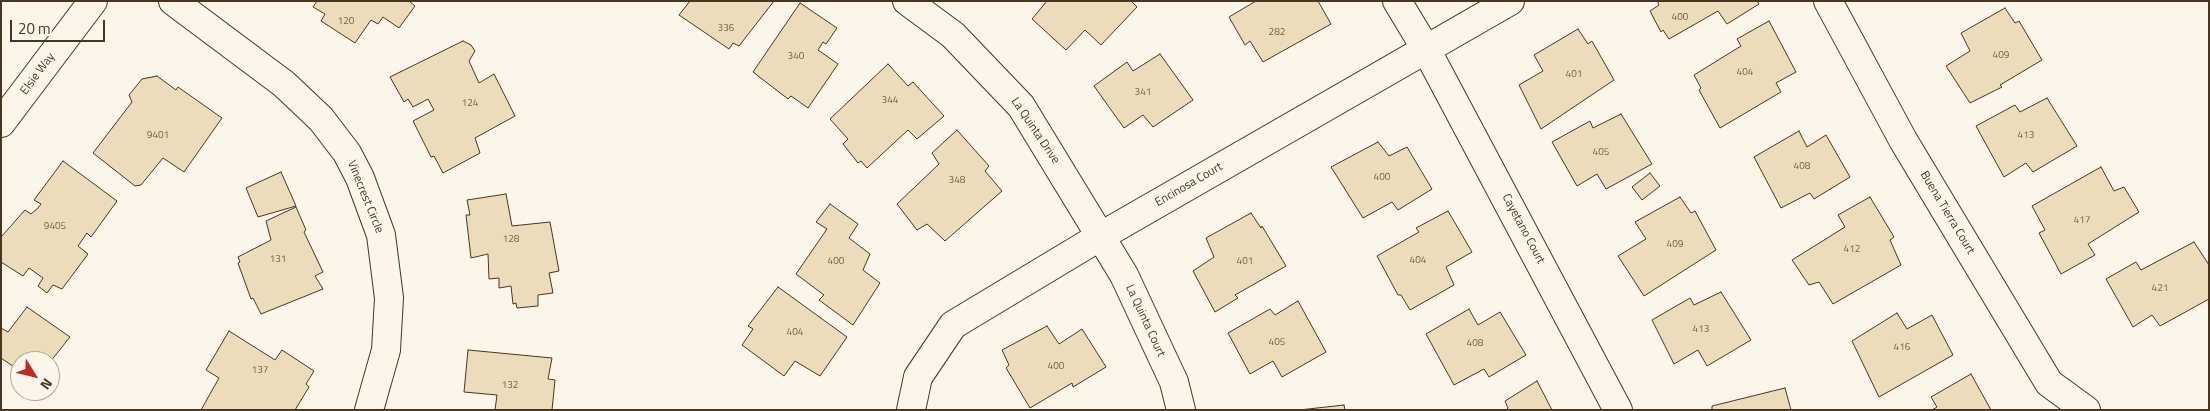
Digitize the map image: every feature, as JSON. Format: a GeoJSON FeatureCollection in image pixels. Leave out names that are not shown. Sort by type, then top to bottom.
{"type":"FeatureCollection","features":[{"type":"Feature","properties":{"kind":"street","name":"Elsie Way"},"geometry":{"type":"LineString","coordinates":[[1,123],[93,1]]}},
{"type":"Feature","properties":{"kind":"street","name":"Vinecrest Circle"},"geometry":{"type":"LineString","coordinates":[[173,1],[284,84],[321,119],[347,153],[360,178],[381,235],[389,298],[386,350],[369,410]]}},
{"type":"Feature","properties":{"kind":"street","name":"La Quinta Drive"},"geometry":{"type":"LineString","coordinates":[[907,1],[954,34],[1021,106],[1101,236]]}},
{"type":"Feature","properties":{"kind":"street","name":"Cayetano Court"},"geometry":{"type":"LineString","coordinates":[[1397,1],[1426,49],[1618,410]]}},
{"type":"Feature","properties":{"kind":"street","name":"Encinosa Court"},"geometry":{"type":"LineString","coordinates":[[911,410],[918,378],[953,325],[1101,236],[1510,1]]}},
{"type":"Feature","properties":{"kind":"street","name":"Buena Tierra Court"},"geometry":{"type":"LineString","coordinates":[[1828,1],[1904,140],[2049,383],[2086,410]]}},
{"type":"Feature","properties":{"kind":"street","name":"La Quinta Court"},"geometry":{"type":"LineString","coordinates":[[1101,236],[1124,275],[1170,373],[1181,410]]}},
{"type":"Feature","properties":{"kind":"building"},"geometry":{"type":"Polygon","coordinates":[[[317,1],[409,1],[415,6],[399,28],[383,17],[378,24],[371,20],[355,43],[321,21],[325,14],[313,7],[317,1]]]}},
{"type":"Feature","properties":{"kind":"building"},"geometry":{"type":"Polygon","coordinates":[[[690,1],[774,1],[739,46],[733,43],[729,49],[679,15],[690,1]]]}},
{"type":"Feature","properties":{"kind":"building"},"geometry":{"type":"Polygon","coordinates":[[[1047,1],[1131,1],[1137,7],[1101,45],[1085,30],[1066,50],[1032,19],[1047,1]]]}},
{"type":"Feature","properties":{"kind":"building"},"geometry":{"type":"Polygon","coordinates":[[[1256,1],[1318,1],[1331,24],[1263,62],[1250,41],[1245,45],[1229,17],[1256,1]]]}},
{"type":"Feature","properties":{"kind":"building"},"geometry":{"type":"Polygon","coordinates":[[[1657,1],[1757,1],[1759,4],[1727,24],[1718,11],[1669,39],[1663,30],[1661,32],[1650,11],[1659,5],[1657,1]]]}},
{"type":"Feature","properties":{"kind":"building"},"geometry":{"type":"Polygon","coordinates":[[[800,3],[837,28],[826,44],[823,42],[818,50],[838,64],[808,108],[791,96],[788,99],[753,72],[800,3]]]}},
{"type":"Feature","properties":{"kind":"building"},"geometry":{"type":"Polygon","coordinates":[[[2005,8],[2015,23],[2019,21],[2042,60],[2000,85],[2002,87],[1970,103],[1946,66],[1970,51],[1961,33],[2005,8]]]}},
{"type":"Feature","properties":{"kind":"building"},"geometry":{"type":"Polygon","coordinates":[[[1769,21],[1796,72],[1776,83],[1781,92],[1720,128],[1699,90],[1701,88],[1694,75],[1741,46],[1737,39],[1769,21]]]}},
{"type":"Feature","properties":{"kind":"building"},"geometry":{"type":"Polygon","coordinates":[[[1578,29],[1588,44],[1592,41],[1614,80],[1541,129],[1519,85],[1543,71],[1534,55],[1578,29]]]}},
{"type":"Feature","properties":{"kind":"building"},"geometry":{"type":"Polygon","coordinates":[[[463,41],[471,45],[475,51],[469,61],[479,83],[494,74],[515,116],[475,138],[480,153],[443,173],[434,156],[431,157],[413,121],[434,110],[428,99],[413,107],[408,99],[404,102],[390,77],[463,41]]]}},
{"type":"Feature","properties":{"kind":"building"},"geometry":{"type":"Polygon","coordinates":[[[1160,54],[1193,100],[1153,127],[1143,115],[1124,128],[1094,86],[1127,62],[1133,71],[1160,54]]]}},
{"type":"Feature","properties":{"kind":"building"},"geometry":{"type":"Polygon","coordinates":[[[888,64],[908,86],[913,82],[944,116],[917,139],[908,130],[867,168],[861,161],[858,163],[843,144],[848,139],[830,119],[888,64]]]}},
{"type":"Feature","properties":{"kind":"building"},"geometry":{"type":"Polygon","coordinates":[[[157,76],[176,90],[178,87],[222,118],[184,172],[163,158],[141,185],[135,186],[93,153],[132,102],[129,95],[142,79],[157,76]]]}},
{"type":"Feature","properties":{"kind":"building"},"geometry":{"type":"Polygon","coordinates":[[[2047,98],[2077,146],[2033,172],[2026,163],[2004,177],[1976,126],[2015,105],[2020,112],[2047,98]]]}},
{"type":"Feature","properties":{"kind":"building"},"geometry":{"type":"Polygon","coordinates":[[[1621,114],[1652,164],[1606,189],[1597,174],[1577,186],[1552,142],[1590,121],[1593,128],[1621,114]]]}},
{"type":"Feature","properties":{"kind":"building"},"geometry":{"type":"Polygon","coordinates":[[[957,130],[989,166],[985,171],[1002,191],[945,241],[927,224],[917,230],[897,204],[939,164],[932,153],[957,130]]]}},
{"type":"Feature","properties":{"kind":"building"},"geometry":{"type":"Polygon","coordinates":[[[1799,131],[1807,147],[1826,135],[1850,177],[1814,199],[1810,193],[1781,208],[1754,157],[1799,131]]]}},
{"type":"Feature","properties":{"kind":"building"},"geometry":{"type":"Polygon","coordinates":[[[1378,142],[1389,156],[1407,147],[1432,189],[1398,210],[1392,202],[1363,218],[1331,167],[1378,142]]]}},
{"type":"Feature","properties":{"kind":"building"},"geometry":{"type":"Polygon","coordinates":[[[63,161],[117,201],[91,237],[87,233],[78,246],[88,254],[62,289],[53,285],[47,293],[38,286],[43,278],[29,268],[23,276],[1,262],[1,237],[25,210],[31,214],[38,208],[41,204],[34,200],[63,161]]]}},
{"type":"Feature","properties":{"kind":"building"},"geometry":{"type":"Polygon","coordinates":[[[2101,167],[2114,191],[2124,187],[2139,212],[2088,244],[2095,255],[2061,274],[2039,233],[2045,230],[2032,206],[2101,167]]]}},
{"type":"Feature","properties":{"kind":"building"},"geometry":{"type":"Polygon","coordinates":[[[281,172],[296,206],[258,217],[246,188],[281,172]]]}},
{"type":"Feature","properties":{"kind":"building"},"geometry":{"type":"Polygon","coordinates":[[[1650,173],[1660,186],[1642,200],[1632,187],[1650,173]]]}},
{"type":"Feature","properties":{"kind":"building"},"geometry":{"type":"Polygon","coordinates":[[[506,194],[512,226],[550,222],[559,271],[549,273],[553,293],[538,295],[538,306],[517,308],[516,303],[513,304],[511,286],[499,288],[499,278],[489,279],[488,254],[471,258],[466,215],[470,215],[467,200],[506,194]]]}},
{"type":"Feature","properties":{"kind":"building"},"geometry":{"type":"Polygon","coordinates":[[[1680,197],[1691,213],[1695,211],[1716,250],[1644,296],[1618,256],[1646,239],[1635,222],[1680,197]]]}},
{"type":"Feature","properties":{"kind":"building"},"geometry":{"type":"Polygon","coordinates":[[[1870,197],[1894,237],[1890,240],[1901,265],[1833,304],[1819,282],[1809,285],[1792,260],[1845,227],[1838,215],[1870,197]]]}},
{"type":"Feature","properties":{"kind":"building"},"geometry":{"type":"Polygon","coordinates":[[[830,204],[858,224],[849,238],[870,254],[863,270],[880,283],[853,325],[819,300],[824,295],[796,274],[827,229],[816,222],[830,204]]]}},
{"type":"Feature","properties":{"kind":"building"},"geometry":{"type":"Polygon","coordinates":[[[296,207],[306,230],[304,232],[323,272],[315,276],[323,289],[261,314],[253,298],[251,299],[238,263],[240,262],[238,257],[271,240],[266,221],[296,207]]]}},
{"type":"Feature","properties":{"kind":"building"},"geometry":{"type":"Polygon","coordinates":[[[1448,211],[1472,252],[1446,267],[1454,285],[1410,310],[1401,295],[1398,295],[1377,256],[1419,232],[1416,228],[1448,211]]]}},
{"type":"Feature","properties":{"kind":"building"},"geometry":{"type":"Polygon","coordinates":[[[1251,213],[1261,228],[1262,226],[1286,266],[1235,295],[1238,298],[1215,312],[1193,271],[1214,257],[1206,238],[1251,213]]]}},
{"type":"Feature","properties":{"kind":"building"},"geometry":{"type":"Polygon","coordinates":[[[2194,242],[2209,265],[2209,299],[2160,326],[2152,315],[2133,327],[2106,279],[2136,262],[2141,270],[2194,242]]]}},
{"type":"Feature","properties":{"kind":"building"},"geometry":{"type":"Polygon","coordinates":[[[778,287],[847,337],[820,376],[795,361],[784,376],[742,345],[753,329],[748,326],[778,287]]]}},
{"type":"Feature","properties":{"kind":"building"},"geometry":{"type":"Polygon","coordinates":[[[1721,292],[1751,340],[1707,366],[1698,350],[1674,364],[1652,320],[1690,298],[1694,305],[1721,292]]]}},
{"type":"Feature","properties":{"kind":"building"},"geometry":{"type":"Polygon","coordinates":[[[1298,301],[1326,352],[1282,377],[1273,361],[1250,374],[1228,333],[1270,309],[1275,315],[1298,301]]]}},
{"type":"Feature","properties":{"kind":"building"},"geometry":{"type":"Polygon","coordinates":[[[27,307],[70,337],[59,351],[10,351],[10,364],[1,358],[1,328],[8,332],[27,307]]]}},
{"type":"Feature","properties":{"kind":"building"},"geometry":{"type":"Polygon","coordinates":[[[1469,309],[1478,325],[1500,312],[1526,355],[1489,377],[1484,369],[1454,385],[1426,334],[1469,309]]]}},
{"type":"Feature","properties":{"kind":"building"},"geometry":{"type":"Polygon","coordinates":[[[1897,313],[1907,329],[1932,315],[1953,355],[1879,397],[1852,341],[1897,313]]]}},
{"type":"Feature","properties":{"kind":"building"},"geometry":{"type":"Polygon","coordinates":[[[1047,326],[1059,344],[1082,329],[1106,367],[1073,387],[1072,383],[1030,408],[1006,368],[1009,365],[1002,350],[1047,326]]]}},
{"type":"Feature","properties":{"kind":"building"},"geometry":{"type":"Polygon","coordinates":[[[229,331],[275,360],[282,350],[314,371],[306,384],[309,387],[295,410],[201,410],[219,378],[206,370],[229,331]]]}},
{"type":"Feature","properties":{"kind":"building"},"geometry":{"type":"Polygon","coordinates":[[[468,350],[552,358],[548,379],[555,380],[552,410],[495,410],[497,395],[464,392],[468,350]]]}},
{"type":"Feature","properties":{"kind":"building"},"geometry":{"type":"Polygon","coordinates":[[[1971,374],[1991,410],[1932,410],[1937,407],[1931,397],[1971,374]]]}},
{"type":"Feature","properties":{"kind":"building"},"geometry":{"type":"Polygon","coordinates":[[[1537,381],[1552,410],[1506,410],[1508,408],[1505,401],[1537,381]]]}},
{"type":"Feature","properties":{"kind":"building"},"geometry":{"type":"Polygon","coordinates":[[[1785,388],[1791,410],[1712,410],[1712,406],[1785,388]]]}},
{"type":"Feature","properties":{"kind":"building"},"geometry":{"type":"Polygon","coordinates":[[[1344,405],[1345,410],[1299,410],[1344,405]]]}}]}
